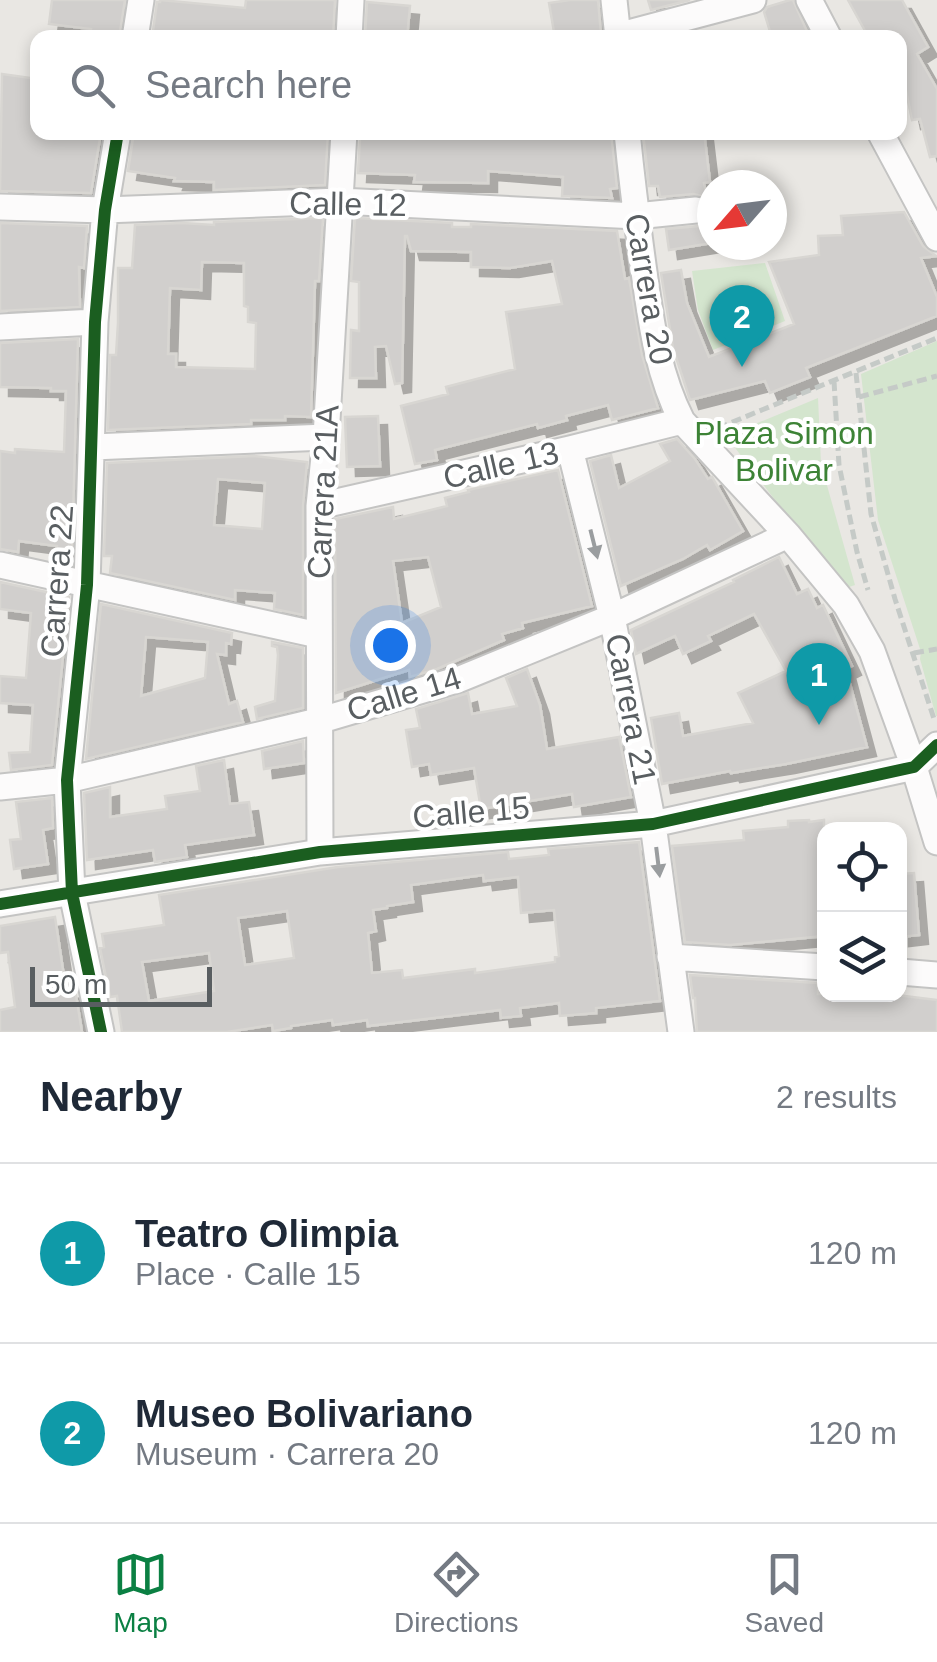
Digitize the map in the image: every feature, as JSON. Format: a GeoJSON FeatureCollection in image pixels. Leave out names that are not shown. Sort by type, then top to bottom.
{"type":"FeatureCollection","features":[{"type":"Feature","properties":{"kind":"street"},"geometry":{"type":"LineString","coordinates":[[136,30],[142,0]]}},
{"type":"Feature","properties":{"kind":"street"},"geometry":{"type":"LineString","coordinates":[[349,30],[351,0]]}},
{"type":"Feature","properties":{"kind":"street"},"geometry":{"type":"LineString","coordinates":[[614,0],[616,30]]}},
{"type":"Feature","properties":{"kind":"street"},"geometry":{"type":"LineString","coordinates":[[643,30],[752,0]]}},
{"type":"Feature","properties":{"kind":"street"},"geometry":{"type":"LineString","coordinates":[[810,0],[826,30]]}},
{"type":"Feature","properties":{"kind":"street","name":"Carrera 22"},"geometry":{"type":"LineString","coordinates":[[101,1032],[72,893],[67,780],[87,584],[95,322],[105,210],[117,140]]}},
{"type":"Feature","properties":{"kind":"street","name":"Carrera 21A"},"geometry":{"type":"LineString","coordinates":[[320,852],[319,506],[344,140]]}},
{"type":"Feature","properties":{"kind":"street","name":"Carrera 20"},"geometry":{"type":"LineString","coordinates":[[628,140],[656,353],[671,400],[690,429],[788,535],[846,605],[872,651],[937,842]]}},
{"type":"Feature","properties":{"kind":"street"},"geometry":{"type":"LineString","coordinates":[[884,140],[937,238]]}},
{"type":"Feature","properties":{"kind":"street","name":"Calle 12"},"geometry":{"type":"LineString","coordinates":[[0,206],[105,210],[340,201],[636,216],[696,210]]}},
{"type":"Feature","properties":{"kind":"street"},"geometry":{"type":"LineString","coordinates":[[0,327],[95,322]]}},
{"type":"Feature","properties":{"kind":"street","name":"Calle 13"},"geometry":{"type":"LineString","coordinates":[[319,506],[570,450],[690,429]]}},
{"type":"Feature","properties":{"kind":"street"},"geometry":{"type":"LineString","coordinates":[[93,447],[326,438]]}},
{"type":"Feature","properties":{"kind":"street","name":"Carrera 21"},"geometry":{"type":"LineString","coordinates":[[570,450],[612,617],[653,824],[681,1032]]}},
{"type":"Feature","properties":{"kind":"street","name":"Calle 14"},"geometry":{"type":"LineString","coordinates":[[0,787],[67,780],[318,721],[460,679],[612,617],[788,535]]}},
{"type":"Feature","properties":{"kind":"street"},"geometry":{"type":"LineString","coordinates":[[0,565],[318,634]]}},
{"type":"Feature","properties":{"kind":"street"},"geometry":{"type":"LineString","coordinates":[[914,767],[937,745]]}},
{"type":"Feature","properties":{"kind":"street","name":"Calle 15"},"geometry":{"type":"LineString","coordinates":[[0,904],[320,852],[653,824],[914,767]]}},
{"type":"Feature","properties":{"kind":"street"},"geometry":{"type":"LineString","coordinates":[[670,957],[817,967]]}},
{"type":"Feature","properties":{"kind":"street"},"geometry":{"type":"LineString","coordinates":[[907,972],[937,974]]}},
{"type":"Feature","properties":{"kind":"path"},"geometry":{"type":"LineString","coordinates":[[690,429],[834,382],[937,338]]}},
{"type":"Feature","properties":{"kind":"path"},"geometry":{"type":"LineString","coordinates":[[856,373],[870,514],[937,730]]}},
{"type":"Feature","properties":{"kind":"path"},"geometry":{"type":"LineString","coordinates":[[858,397],[937,376]]}},
{"type":"Feature","properties":{"kind":"path"},"geometry":{"type":"LineString","coordinates":[[834,382],[838,465],[872,604]]}},
{"type":"Feature","properties":{"kind":"path"},"geometry":{"type":"LineString","coordinates":[[914,653],[937,650]]}},
{"type":"Feature","properties":{"kind":"green space"},"geometry":{"type":"Polygon","coordinates":[[[765,263],[785,321],[713,350],[698,310],[692,271],[765,263]]]}},
{"type":"Feature","properties":{"kind":"green space"},"geometry":{"type":"Polygon","coordinates":[[[937,341],[936,716],[921,652],[878,520],[861,374],[937,341]]]}},
{"type":"Feature","properties":{"kind":"green space","name":"Plaza Simon Bolivar"},"geometry":{"type":"Polygon","coordinates":[[[818,398],[821,464],[855,585],[843,589],[726,436],[818,398]]]}},
{"type":"Feature","properties":{"kind":"building"},"geometry":{"type":"Polygon","coordinates":[[[52,0],[125,0],[120,30],[49,24],[52,0]]]}},
{"type":"Feature","properties":{"kind":"building"},"geometry":{"type":"Polygon","coordinates":[[[246,0],[335,0],[333,30],[153,30],[160,2],[245,8],[246,0]]]}},
{"type":"Feature","properties":{"kind":"building"},"geometry":{"type":"Polygon","coordinates":[[[598,0],[601,30],[554,30],[549,3],[598,0]]]}},
{"type":"Feature","properties":{"kind":"building"},"geometry":{"type":"Polygon","coordinates":[[[648,0],[690,0],[651,10],[648,0]]]}},
{"type":"Feature","properties":{"kind":"building"},"geometry":{"type":"Polygon","coordinates":[[[793,0],[806,30],[770,30],[764,12],[767,7],[793,0]]]}},
{"type":"Feature","properties":{"kind":"building"},"geometry":{"type":"Polygon","coordinates":[[[848,0],[902,0],[928,47],[917,54],[937,89],[937,156],[930,157],[920,119],[912,120],[907,96],[907,30],[865,30],[848,0]]]}},
{"type":"Feature","properties":{"kind":"building"},"geometry":{"type":"Polygon","coordinates":[[[367,2],[410,6],[408,30],[365,30],[367,2]]]}},
{"type":"Feature","properties":{"kind":"building"},"geometry":{"type":"Polygon","coordinates":[[[2,74],[30,78],[30,140],[100,140],[91,193],[0,191],[2,74]]]}},
{"type":"Feature","properties":{"kind":"building"},"geometry":{"type":"Polygon","coordinates":[[[133,140],[328,140],[325,185],[214,190],[214,182],[174,181],[175,178],[128,171],[133,140]]]}},
{"type":"Feature","properties":{"kind":"building"},"geometry":{"type":"Polygon","coordinates":[[[360,140],[612,140],[617,188],[610,189],[612,198],[562,196],[563,177],[488,171],[488,183],[414,182],[415,175],[358,173],[360,140]]]}},
{"type":"Feature","properties":{"kind":"building"},"geometry":{"type":"Polygon","coordinates":[[[644,140],[705,140],[709,170],[697,170],[697,195],[660,197],[658,186],[649,186],[644,140]]]}},
{"type":"Feature","properties":{"kind":"building"},"geometry":{"type":"Polygon","coordinates":[[[904,212],[923,246],[936,256],[921,258],[937,297],[937,316],[806,368],[810,377],[770,393],[765,381],[690,400],[673,348],[661,273],[681,270],[687,303],[709,357],[794,324],[769,262],[819,255],[818,236],[843,235],[841,216],[904,212]]]}},
{"type":"Feature","properties":{"kind":"building"},"geometry":{"type":"Polygon","coordinates":[[[323,218],[319,281],[315,281],[311,417],[285,416],[285,420],[251,420],[251,424],[108,430],[110,355],[116,355],[118,323],[118,268],[132,268],[135,225],[323,218]],[[202,262],[201,290],[170,288],[168,354],[176,354],[176,367],[255,369],[256,323],[248,322],[248,307],[244,306],[244,263],[202,262]]]}},
{"type":"Feature","properties":{"kind":"building"},"geometry":{"type":"Polygon","coordinates":[[[355,218],[452,223],[452,227],[471,224],[617,231],[642,355],[658,408],[612,420],[608,405],[538,428],[537,424],[435,450],[437,460],[415,464],[401,406],[448,394],[446,387],[515,369],[506,312],[562,304],[552,261],[510,268],[471,267],[471,252],[411,251],[405,236],[402,383],[395,384],[386,346],[375,347],[376,378],[350,378],[351,330],[359,331],[359,282],[351,281],[355,218]]]}},
{"type":"Feature","properties":{"kind":"building"},"geometry":{"type":"Polygon","coordinates":[[[0,223],[87,226],[84,268],[79,267],[80,307],[0,311],[0,223]]]}},
{"type":"Feature","properties":{"kind":"building"},"geometry":{"type":"Polygon","coordinates":[[[697,226],[697,245],[669,250],[666,229],[697,226]]]}},
{"type":"Feature","properties":{"kind":"building"},"geometry":{"type":"Polygon","coordinates":[[[78,339],[72,554],[56,553],[57,546],[19,541],[18,552],[0,549],[0,451],[64,452],[66,391],[0,387],[0,343],[78,339]]]}},
{"type":"Feature","properties":{"kind":"building"},"geometry":{"type":"Polygon","coordinates":[[[378,416],[380,466],[347,467],[345,417],[378,416]]]}},
{"type":"Feature","properties":{"kind":"building"},"geometry":{"type":"Polygon","coordinates":[[[677,439],[708,479],[712,477],[743,531],[710,550],[707,545],[621,586],[590,461],[611,455],[619,488],[670,461],[660,444],[677,439]]]}},
{"type":"Feature","properties":{"kind":"building"},"geometry":{"type":"Polygon","coordinates":[[[254,456],[307,462],[303,615],[274,609],[275,593],[235,590],[235,600],[110,573],[112,556],[104,556],[107,463],[254,456]],[[218,479],[214,525],[262,529],[265,483],[218,479]]]}},
{"type":"Feature","properties":{"kind":"building"},"geometry":{"type":"Polygon","coordinates":[[[558,470],[592,606],[522,623],[523,628],[502,634],[504,640],[437,669],[410,677],[409,670],[336,693],[335,519],[393,507],[394,519],[447,506],[445,498],[558,470]],[[428,557],[393,561],[402,623],[441,607],[428,557]]]}},
{"type":"Feature","properties":{"kind":"building"},"geometry":{"type":"Polygon","coordinates":[[[779,557],[797,594],[808,589],[817,608],[823,605],[852,666],[846,669],[867,747],[662,784],[651,718],[679,713],[683,736],[753,723],[738,693],[786,671],[754,614],[708,636],[711,641],[683,654],[675,636],[636,654],[631,630],[779,557]]]}},
{"type":"Feature","properties":{"kind":"building"},"geometry":{"type":"Polygon","coordinates":[[[0,582],[69,597],[52,765],[11,770],[9,753],[30,752],[33,705],[0,703],[0,676],[26,678],[31,613],[0,609],[0,582]]]}},
{"type":"Feature","properties":{"kind":"building"},"geometry":{"type":"Polygon","coordinates":[[[101,604],[232,633],[231,644],[226,643],[226,655],[217,654],[229,704],[237,701],[243,722],[86,759],[101,604]],[[146,637],[141,696],[205,678],[208,642],[146,637]]]}},
{"type":"Feature","properties":{"kind":"building"},"geometry":{"type":"Polygon","coordinates":[[[272,642],[303,648],[303,708],[257,719],[255,707],[275,701],[278,655],[272,642]]]}},
{"type":"Feature","properties":{"kind":"building"},"geometry":{"type":"Polygon","coordinates":[[[527,669],[540,705],[547,749],[619,737],[631,797],[574,807],[572,794],[481,809],[474,768],[431,775],[429,764],[412,767],[406,730],[420,728],[416,709],[468,693],[472,714],[517,706],[506,678],[527,669]]]}},
{"type":"Feature","properties":{"kind":"building"},"geometry":{"type":"Polygon","coordinates":[[[303,741],[304,763],[264,769],[262,751],[303,741]]]}},
{"type":"Feature","properties":{"kind":"building"},"geometry":{"type":"Polygon","coordinates":[[[224,760],[230,804],[249,802],[254,835],[185,845],[187,857],[155,862],[153,850],[87,860],[84,793],[110,787],[110,817],[167,809],[165,796],[200,791],[196,766],[224,760]]]}},
{"type":"Feature","properties":{"kind":"building"},"geometry":{"type":"Polygon","coordinates":[[[52,798],[53,828],[43,830],[48,864],[14,869],[10,840],[21,839],[16,802],[52,798]]]}},
{"type":"Feature","properties":{"kind":"building"},"geometry":{"type":"Polygon","coordinates":[[[824,820],[817,822],[817,937],[730,945],[685,942],[672,846],[744,840],[743,831],[788,827],[788,821],[824,820]]]}},
{"type":"Feature","properties":{"kind":"building"},"geometry":{"type":"Polygon","coordinates":[[[639,842],[660,1001],[560,1016],[559,1003],[520,1008],[521,1016],[501,1018],[500,1010],[368,1026],[367,1020],[333,1025],[332,1020],[273,1031],[272,1025],[227,1032],[122,1032],[117,996],[110,997],[100,948],[104,947],[102,934],[164,925],[159,895],[338,867],[508,852],[509,859],[549,855],[548,849],[639,842]],[[483,875],[411,885],[413,902],[373,910],[376,931],[368,933],[372,973],[402,970],[403,978],[555,962],[559,956],[554,910],[521,913],[518,877],[484,881],[483,875]],[[287,911],[238,918],[245,965],[294,958],[287,911]],[[209,953],[142,962],[149,1001],[214,991],[209,953]]]}},
{"type":"Feature","properties":{"kind":"building"},"geometry":{"type":"Polygon","coordinates":[[[914,873],[919,935],[907,936],[907,912],[907,874],[914,873]]]}},
{"type":"Feature","properties":{"kind":"building"},"geometry":{"type":"Polygon","coordinates":[[[55,917],[66,990],[75,989],[82,1032],[0,1032],[0,1010],[15,1007],[8,952],[0,953],[0,926],[55,917]]]}},
{"type":"Feature","properties":{"kind":"building"},"geometry":{"type":"Polygon","coordinates":[[[690,975],[817,983],[817,1002],[907,1002],[907,996],[937,1000],[937,1032],[697,1032],[690,975]]]}},
{"type":"Feature","properties":{"kind":"cycle path"},"geometry":{"type":"LineString","coordinates":[[101,1032],[72,893],[67,780],[87,585],[95,322],[105,210],[117,140]]}},
{"type":"Feature","properties":{"kind":"cycle path"},"geometry":{"type":"LineString","coordinates":[[0,904],[320,852],[653,824],[914,767],[937,745]]}},
{"type":"Feature","properties":{"kind":"place","name":"Museo Bolivariano"},"geometry":{"type":"Point","coordinates":[742,367]}},
{"type":"Feature","properties":{"kind":"place","name":"Teatro Olimpia"},"geometry":{"type":"Point","coordinates":[819,725]}}]}
